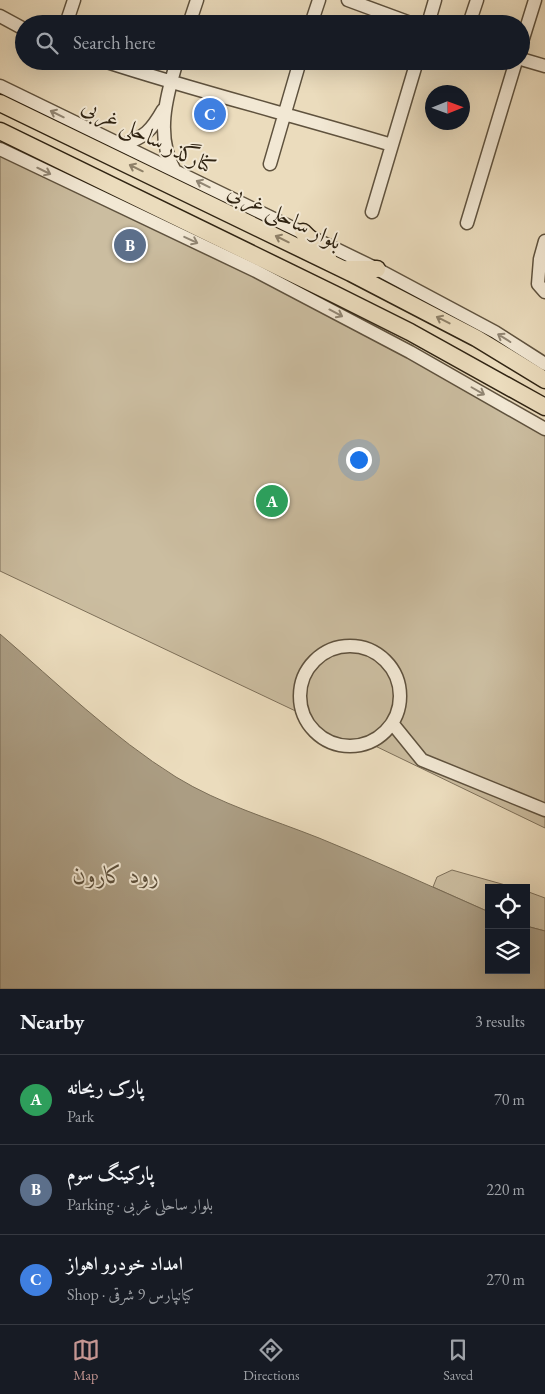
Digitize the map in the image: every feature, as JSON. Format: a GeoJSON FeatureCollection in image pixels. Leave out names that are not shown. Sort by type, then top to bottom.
{"type":"FeatureCollection","features":[{"type":"Feature","properties":{"kind":"main road","name":"بلوار ساحلی غربی"},"geometry":{"type":"LineString","coordinates":[[0,103],[341,268],[463,330],[545,380]]}},
{"type":"Feature","properties":{"kind":"main road"},"geometry":{"type":"LineString","coordinates":[[0,131],[410,332],[545,407]]}},
{"type":"Feature","properties":{"kind":"main road"},"geometry":{"type":"LineString","coordinates":[[303,232],[341,268],[377,269]]}},
{"type":"Feature","properties":{"kind":"street"},"geometry":{"type":"LineString","coordinates":[[69,15],[74,0]]}},
{"type":"Feature","properties":{"kind":"street"},"geometry":{"type":"LineString","coordinates":[[192,15],[197,0]]}},
{"type":"Feature","properties":{"kind":"street"},"geometry":{"type":"LineString","coordinates":[[314,15],[318,0]]}},
{"type":"Feature","properties":{"kind":"street"},"geometry":{"type":"LineString","coordinates":[[348,0],[389,15]]}},
{"type":"Feature","properties":{"kind":"street"},"geometry":{"type":"LineString","coordinates":[[431,15],[436,0]]}},
{"type":"Feature","properties":{"kind":"street"},"geometry":{"type":"LineString","coordinates":[[472,15],[476,0]]}},
{"type":"Feature","properties":{"kind":"street"},"geometry":{"type":"LineString","coordinates":[[530,16],[535,0]]}},
{"type":"Feature","properties":{"kind":"street"},"geometry":{"type":"LineString","coordinates":[[0,16],[15,24]]}},
{"type":"Feature","properties":{"kind":"street"},"geometry":{"type":"LineString","coordinates":[[530,62],[545,66]]}},
{"type":"Feature","properties":{"kind":"street"},"geometry":{"type":"LineString","coordinates":[[131,70],[171,83],[285,113],[392,145]]}},
{"type":"Feature","properties":{"kind":"street"},"geometry":{"type":"LineString","coordinates":[[175,70],[166,105],[164,140],[166,156],[175,170]]}},
{"type":"Feature","properties":{"kind":"street"},"geometry":{"type":"LineString","coordinates":[[270,164],[297,70]]}},
{"type":"Feature","properties":{"kind":"street"},"geometry":{"type":"LineString","coordinates":[[372,212],[414,70]]}},
{"type":"Feature","properties":{"kind":"street"},"geometry":{"type":"LineString","coordinates":[[467,223],[513,70]]}},
{"type":"Feature","properties":{"kind":"street","name":"کنارگذر ساحلی غربی"},"geometry":{"type":"LineString","coordinates":[[0,86],[377,269],[543,359]]}},
{"type":"Feature","properties":{"kind":"street"},"geometry":{"type":"LineString","coordinates":[[122,145],[138,139],[152,129],[166,105]]}},
{"type":"Feature","properties":{"kind":"street"},"geometry":{"type":"LineString","coordinates":[[0,149],[256,271],[410,352],[545,429]]}},
{"type":"Feature","properties":{"kind":"street"},"geometry":{"type":"LineString","coordinates":[[545,241],[540,259],[538,284],[545,292]]}},
{"type":"Feature","properties":{"kind":"street"},"geometry":{"type":"LineString","coordinates":[[345,646],[360,647],[374,652],[387,662],[396,676],[400,692],[399,708],[392,724],[382,735],[369,743],[354,746],[338,745],[324,739],[312,728],[304,715],[300,700],[302,685],[308,670],[317,659],[330,650],[345,646]]}},
{"type":"Feature","properties":{"kind":"street"},"geometry":{"type":"LineString","coordinates":[[392,724],[422,760],[545,810]]}},
{"type":"Feature","properties":{"kind":"shaded area"},"geometry":{"type":"Polygon","coordinates":[[[0,150],[125,204],[330,303],[545,431],[545,828],[369,743],[320,741],[304,715],[0,571],[0,150]]]}},
{"type":"Feature","properties":{"kind":"shaded area"},"geometry":{"type":"Polygon","coordinates":[[[452,870],[502,884],[485,884],[485,910],[433,887],[437,877],[452,870]]]}},
{"type":"Feature","properties":{"kind":"shaded area"},"geometry":{"type":"Polygon","coordinates":[[[530,892],[545,898],[545,931],[530,927],[530,892]]]}},
{"type":"Feature","properties":{"kind":"water","name":"رود کارون"},"geometry":{"type":"Polygon","coordinates":[[[0,634],[107,727],[152,761],[193,787],[228,803],[362,856],[485,910],[485,974],[530,974],[530,927],[545,931],[545,989],[0,989],[0,634]]]}},
{"type":"Feature","properties":{"kind":"place","name":"امداد خودرو اهواز"},"geometry":{"type":"Point","coordinates":[210,114]}},
{"type":"Feature","properties":{"kind":"place","name":"پارکینگ سوم"},"geometry":{"type":"Point","coordinates":[130,245]}},
{"type":"Feature","properties":{"kind":"place","name":"پارک ریحانه"},"geometry":{"type":"Point","coordinates":[272,501]}}]}
